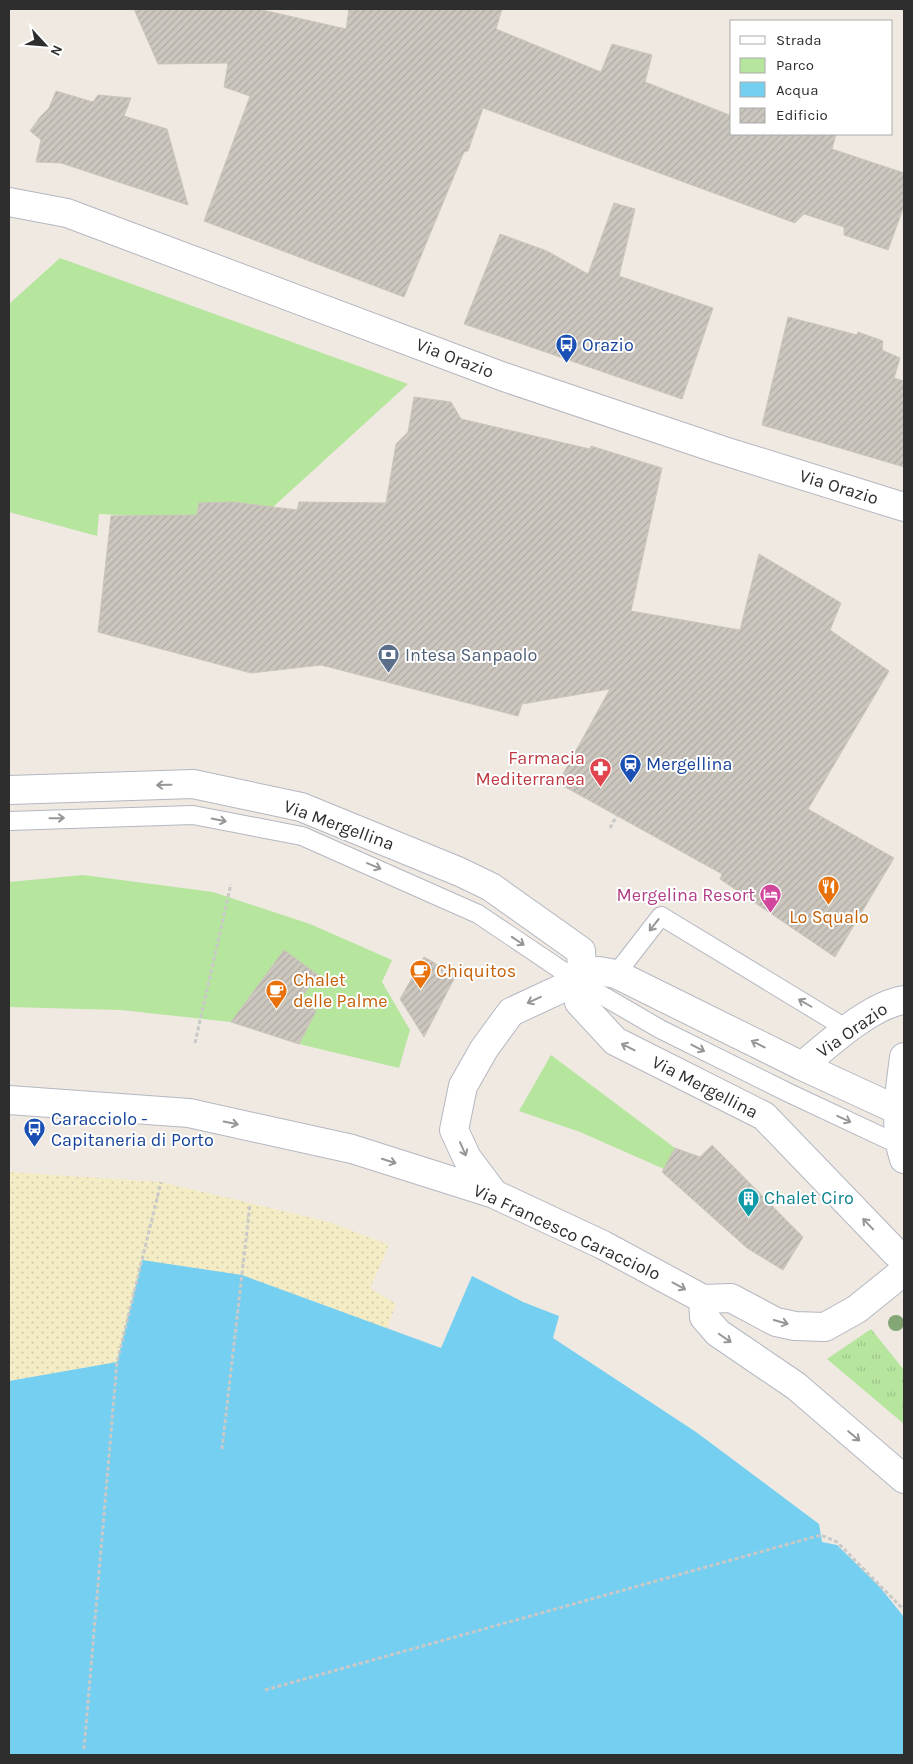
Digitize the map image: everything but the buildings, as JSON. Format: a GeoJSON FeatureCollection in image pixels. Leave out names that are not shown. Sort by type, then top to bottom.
{"type":"FeatureCollection","features":[{"type":"Feature","properties":{"kind":"street","name":"Via Orazio"},"geometry":{"type":"LineString","coordinates":[[9,202],[67,213],[504,377],[721,450],[904,507]]}},
{"type":"Feature","properties":{"kind":"street","name":"Via Mergellina"},"geometry":{"type":"LineString","coordinates":[[9,790],[193,784],[301,807],[460,872],[491,887],[581,951],[583,964],[579,982],[579,1002],[615,1041],[764,1116],[896,1253],[904,1256]]}},
{"type":"Feature","properties":{"kind":"street"},"geometry":{"type":"LineString","coordinates":[[494,1194],[467,1158],[454,1130],[463,1086],[484,1049],[511,1012],[533,1000],[579,982],[598,971],[616,974],[802,1066],[901,1112]]}},
{"type":"Feature","properties":{"kind":"street","name":"Via Orazio"},"geometry":{"type":"LineString","coordinates":[[802,1066],[847,1029],[893,1002],[904,1000]]}},
{"type":"Feature","properties":{"kind":"street"},"geometry":{"type":"LineString","coordinates":[[903,1150],[901,1112],[904,1057]]}},
{"type":"Feature","properties":{"kind":"street","name":"Via Francesco Caracciolo"},"geometry":{"type":"LineString","coordinates":[[9,1100],[189,1113],[352,1149],[494,1194],[603,1245],[703,1299]]}},
{"type":"Feature","properties":{"kind":"street"},"geometry":{"type":"LineString","coordinates":[[904,1271],[857,1309],[825,1327],[795,1326],[776,1322],[731,1298],[703,1299],[704,1318],[718,1333],[796,1386],[904,1479]]}},
{"type":"Feature","properties":{"kind":"lane"},"geometry":{"type":"LineString","coordinates":[[9,821],[193,815],[302,836],[478,914],[579,982],[669,1033],[903,1150]]}},
{"type":"Feature","properties":{"kind":"lane"},"geometry":{"type":"LineString","coordinates":[[616,974],[661,916],[847,1029]]}},
{"type":"Feature","properties":{"kind":"path"},"geometry":{"type":"LineString","coordinates":[[610,828],[616,815]]}},
{"type":"Feature","properties":{"kind":"path"},"geometry":{"type":"LineString","coordinates":[[196,1043],[231,884]]}},
{"type":"Feature","properties":{"kind":"path"},"geometry":{"type":"LineString","coordinates":[[84,1749],[117,1362],[161,1182]]}},
{"type":"Feature","properties":{"kind":"path"},"geometry":{"type":"LineString","coordinates":[[222,1450],[250,1204]]}},
{"type":"Feature","properties":{"kind":"path"},"geometry":{"type":"LineString","coordinates":[[265,1690],[821,1535],[837,1542],[904,1610]]}},
{"type":"Feature","properties":{"kind":"green space"},"geometry":{"type":"Polygon","coordinates":[[[60,258],[408,384],[273,507],[199,503],[190,548],[141,516],[99,514],[97,536],[9,512],[9,304],[60,258]]]}},
{"type":"Feature","properties":{"kind":"green space"},"geometry":{"type":"Polygon","coordinates":[[[83,875],[213,892],[310,924],[392,960],[382,982],[410,1030],[399,1068],[299,1044],[231,1022],[121,1010],[9,1007],[9,882],[83,875]]]}},
{"type":"Feature","properties":{"kind":"green space"},"geometry":{"type":"Polygon","coordinates":[[[551,1055],[675,1148],[664,1169],[580,1132],[519,1111],[551,1055]]]}},
{"type":"Feature","properties":{"kind":"green space"},"geometry":{"type":"Polygon","coordinates":[[[871,1329],[904,1370],[904,1424],[827,1359],[871,1329]]]}},
{"type":"Feature","properties":{"kind":"sand"},"geometry":{"type":"Polygon","coordinates":[[[9,1172],[161,1182],[329,1222],[389,1245],[370,1288],[396,1304],[387,1329],[310,1300],[117,1362],[9,1381],[9,1172]]]}},
{"type":"Feature","properties":{"kind":"water"},"geometry":{"type":"Polygon","coordinates":[[[142,1260],[242,1275],[441,1348],[472,1276],[523,1302],[559,1316],[553,1338],[696,1432],[819,1524],[822,1542],[837,1545],[879,1586],[904,1617],[904,1755],[9,1755],[9,1381],[117,1362],[142,1260]]]}},
{"type":"Feature","properties":{"kind":"place","name":"Orazio"},"geometry":{"type":"Point","coordinates":[566,364]}},
{"type":"Feature","properties":{"kind":"place","name":"Intesa Sanpaolo"},"geometry":{"type":"Point","coordinates":[389,674]}},
{"type":"Feature","properties":{"kind":"place","name":"Mergellina"},"geometry":{"type":"Point","coordinates":[630,783]}},
{"type":"Feature","properties":{"kind":"place","name":"Farmacia Mediterranea"},"geometry":{"type":"Point","coordinates":[601,787]}},
{"type":"Feature","properties":{"kind":"place","name":"Lo Squalo"},"geometry":{"type":"Point","coordinates":[829,906]}},
{"type":"Feature","properties":{"kind":"place","name":"Mergelina Resort"},"geometry":{"type":"Point","coordinates":[771,914]}},
{"type":"Feature","properties":{"kind":"place","name":"Chiquitos"},"geometry":{"type":"Point","coordinates":[420,990]}},
{"type":"Feature","properties":{"kind":"place","name":"Chalet delle Palme"},"geometry":{"type":"Point","coordinates":[277,1009]}},
{"type":"Feature","properties":{"kind":"place","name":"Caracciolo - Capitaneria di Porto"},"geometry":{"type":"Point","coordinates":[35,1148]}},
{"type":"Feature","properties":{"kind":"place","name":"Chalet Ciro"},"geometry":{"type":"Point","coordinates":[748,1217]}}]}
